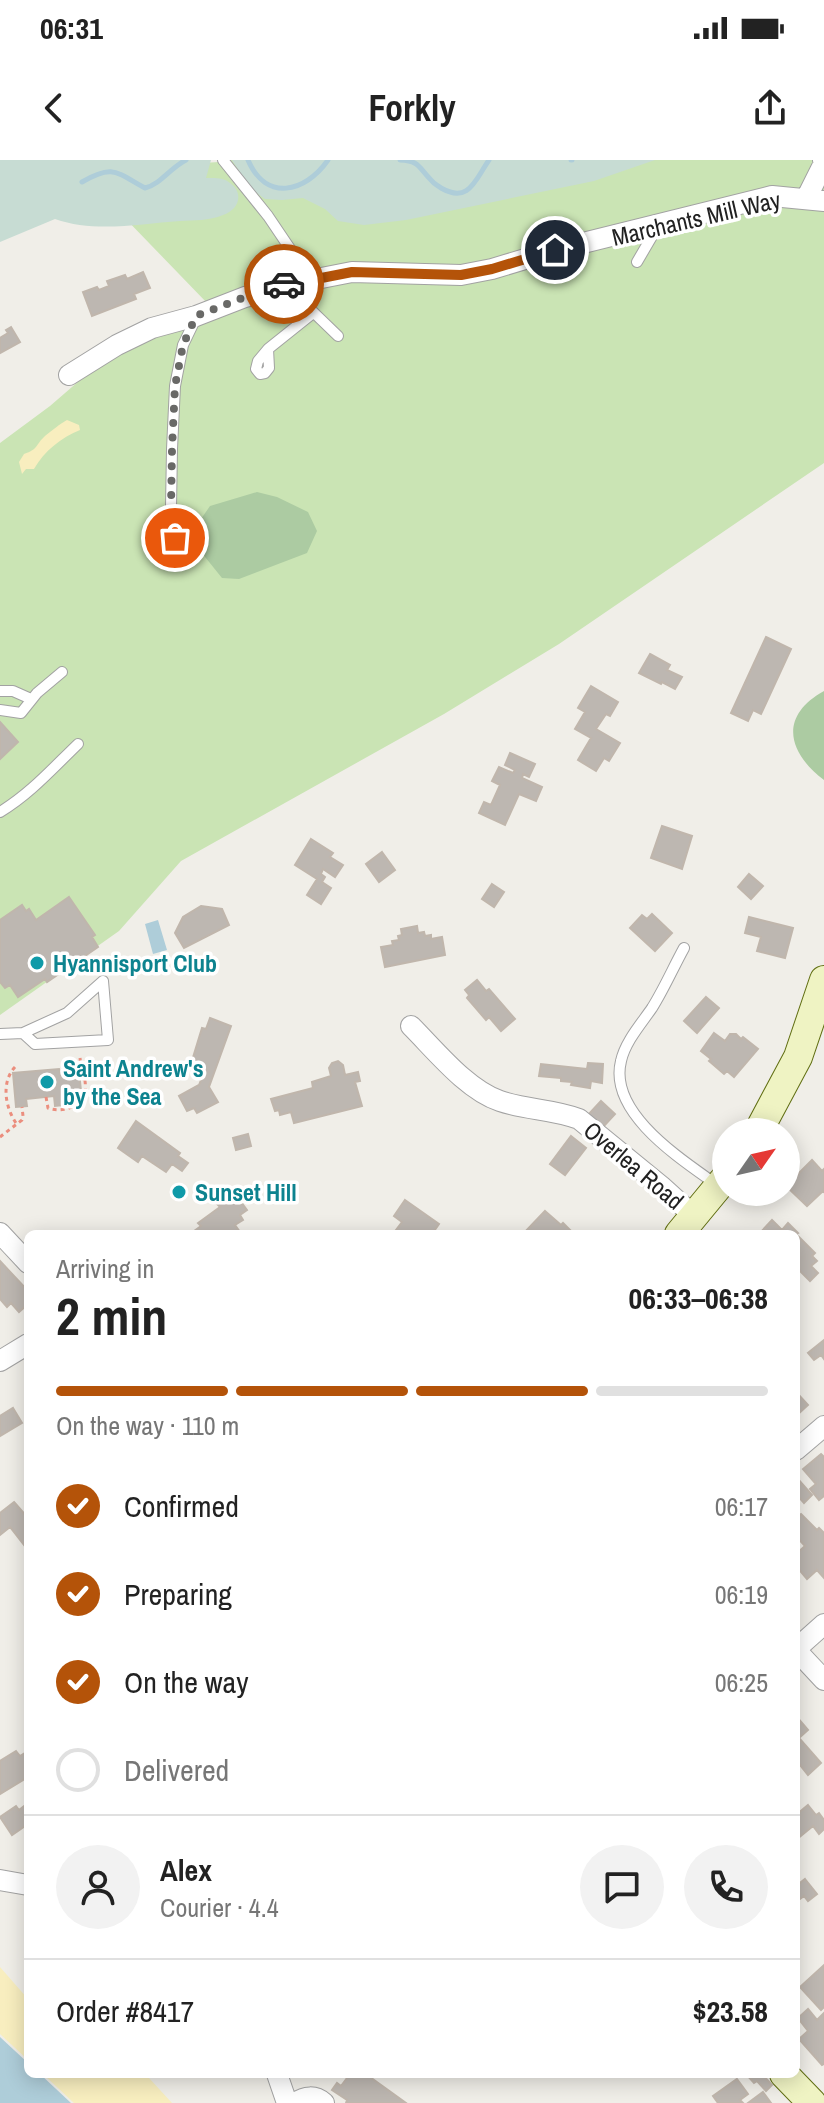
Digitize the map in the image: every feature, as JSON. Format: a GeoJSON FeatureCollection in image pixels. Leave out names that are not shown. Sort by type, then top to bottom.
{"type":"FeatureCollection","features":[{"type":"Feature","properties":{"kind":"street"},"geometry":{"type":"LineString","coordinates":[[815,200],[824,161]]}},
{"type":"Feature","properties":{"kind":"street","name":"Marchants Mill Way"},"geometry":{"type":"LineString","coordinates":[[69,375],[117,345],[152,328],[278,289],[298,279],[352,272],[461,275],[772,196],[815,200]]}},
{"type":"Feature","properties":{"kind":"street"},"geometry":{"type":"LineString","coordinates":[[765,1118],[798,1057],[822,994]]}},
{"type":"Feature","properties":{"kind":"street","name":"Overlea Road"},"geometry":{"type":"LineString","coordinates":[[411,1026],[481,1093],[500,1101],[579,1119],[661,1186],[687,1225]]}},
{"type":"Feature","properties":{"kind":"street"},"geometry":{"type":"LineString","coordinates":[[687,1225],[712,1194]]}},
{"type":"Feature","properties":{"kind":"street"},"geometry":{"type":"LineString","coordinates":[[0,1233],[24,1259]]}},
{"type":"Feature","properties":{"kind":"street"},"geometry":{"type":"LineString","coordinates":[[0,1361],[24,1346]]}},
{"type":"Feature","properties":{"kind":"street"},"geometry":{"type":"LineString","coordinates":[[800,1447],[824,1426]]}},
{"type":"Feature","properties":{"kind":"street"},"geometry":{"type":"LineString","coordinates":[[800,1646],[824,1624]]}},
{"type":"Feature","properties":{"kind":"street"},"geometry":{"type":"LineString","coordinates":[[800,1654],[824,1680]]}},
{"type":"Feature","properties":{"kind":"street"},"geometry":{"type":"LineString","coordinates":[[0,1880],[24,1884]]}},
{"type":"Feature","properties":{"kind":"street"},"geometry":{"type":"LineString","coordinates":[[278,2078],[287,2103]]}},
{"type":"Feature","properties":{"kind":"street"},"geometry":{"type":"LineString","coordinates":[[788,2078],[812,2103]]}},
{"type":"Feature","properties":{"kind":"street"},"geometry":{"type":"LineString","coordinates":[[295,2103],[308,2097],[324,2103]]}},
{"type":"Feature","properties":{"kind":"lane"},"geometry":{"type":"LineString","coordinates":[[224,160],[295,256],[298,279],[309,308],[338,336]]}},
{"type":"Feature","properties":{"kind":"lane"},"geometry":{"type":"LineString","coordinates":[[637,262],[658,225]]}},
{"type":"Feature","properties":{"kind":"lane"},"geometry":{"type":"LineString","coordinates":[[268,349],[313,313]]}},
{"type":"Feature","properties":{"kind":"lane"},"geometry":{"type":"LineString","coordinates":[[179,559],[171,507],[175,386],[183,345],[196,316]]}},
{"type":"Feature","properties":{"kind":"lane"},"geometry":{"type":"LineString","coordinates":[[0,710],[21,713],[31,699],[62,672]]}},
{"type":"Feature","properties":{"kind":"lane"},"geometry":{"type":"LineString","coordinates":[[0,691],[13,691],[31,699]]}},
{"type":"Feature","properties":{"kind":"lane"},"geometry":{"type":"LineString","coordinates":[[0,812],[54,770],[78,744]]}},
{"type":"Feature","properties":{"kind":"lane"},"geometry":{"type":"LineString","coordinates":[[684,948],[623,1053],[620,1064],[622,1086],[627,1105],[645,1129],[712,1175]]}},
{"type":"Feature","properties":{"kind":"lane"},"geometry":{"type":"LineString","coordinates":[[0,1034],[23,1033],[67,1013],[103,981],[108,1040],[35,1044],[23,1033]]}},
{"type":"Feature","properties":{"kind":"path"},"geometry":{"type":"LineString","coordinates":[[46,1097],[48,1108],[57,1111],[71,1109],[82,1098],[85,1091],[80,1058]]}},
{"type":"Feature","properties":{"kind":"path"},"geometry":{"type":"LineString","coordinates":[[15,1067],[10,1073],[6,1090],[8,1108],[16,1123]]}},
{"type":"Feature","properties":{"kind":"path"},"geometry":{"type":"LineString","coordinates":[[0,1137],[23,1116],[22,1107]]}},
{"type":"Feature","properties":{"kind":"green space"},"geometry":{"type":"Polygon","coordinates":[[[0,160],[211,160],[206,178],[230,183],[235,187],[238,201],[228,213],[202,220],[101,227],[55,219],[0,242],[0,160]]]}},
{"type":"Feature","properties":{"kind":"green space","name":"Hyannisport Club"},"geometry":{"type":"Polygon","coordinates":[[[218,160],[824,160],[824,463],[559,644],[444,714],[181,861],[119,931],[0,1015],[0,443],[50,406],[131,336],[208,304],[92,184],[218,160]]]}},
{"type":"Feature","properties":{"kind":"green space"},"geometry":{"type":"Polygon","coordinates":[[[232,160],[655,160],[594,181],[406,220],[364,225],[338,221],[325,209],[303,198],[265,199],[250,188],[232,160]]]}},
{"type":"Feature","properties":{"kind":"green space"},"geometry":{"type":"Polygon","coordinates":[[[257,492],[277,497],[308,512],[317,531],[307,553],[239,579],[222,578],[193,542],[192,532],[210,506],[257,492]]]}},
{"type":"Feature","properties":{"kind":"green space"},"geometry":{"type":"Polygon","coordinates":[[[824,691],[824,780],[802,758],[793,734],[800,712],[824,691]]]}},
{"type":"Feature","properties":{"kind":"sand"},"geometry":{"type":"Polygon","coordinates":[[[67,420],[79,425],[80,430],[60,441],[34,469],[26,469],[22,474],[19,462],[24,454],[67,420]]]}},
{"type":"Feature","properties":{"kind":"sand"},"geometry":{"type":"Polygon","coordinates":[[[0,1967],[24,1994],[24,2056],[0,2034],[0,1967]]]}},
{"type":"Feature","properties":{"kind":"sand"},"geometry":{"type":"Polygon","coordinates":[[[47,2078],[149,2078],[172,2103],[74,2103],[47,2078]]]}},
{"type":"Feature","properties":{"kind":"water"},"geometry":{"type":"Polygon","coordinates":[[[158,920],[167,950],[153,954],[145,924],[158,920]]]}},
{"type":"Feature","properties":{"kind":"water"},"geometry":{"type":"Polygon","coordinates":[[[0,2037],[24,2059],[24,2078],[44,2078],[71,2103],[0,2103],[0,2037]]]}},
{"type":"Feature","properties":{"kind":"building"},"geometry":{"type":"Polygon","coordinates":[[[143,272],[150,288],[134,294],[136,299],[92,316],[83,292],[97,287],[99,290],[109,286],[107,281],[125,275],[127,279],[143,272]]]}},
{"type":"Feature","properties":{"kind":"building"},"geometry":{"type":"Polygon","coordinates":[[[11,327],[20,342],[0,353],[0,338],[11,327]]]}},
{"type":"Feature","properties":{"kind":"building"},"geometry":{"type":"Polygon","coordinates":[[[766,637],[791,649],[761,714],[753,710],[748,721],[731,713],[766,637]]]}},
{"type":"Feature","properties":{"kind":"building"},"geometry":{"type":"Polygon","coordinates":[[[650,654],[670,665],[667,670],[682,677],[675,689],[639,673],[650,654]]]}},
{"type":"Feature","properties":{"kind":"building"},"geometry":{"type":"Polygon","coordinates":[[[591,686],[618,702],[610,716],[606,714],[596,729],[620,743],[609,761],[604,758],[596,771],[578,760],[591,738],[575,729],[585,712],[578,708],[591,686]]]}},
{"type":"Feature","properties":{"kind":"building"},"geometry":{"type":"Polygon","coordinates":[[[0,722],[18,742],[0,759],[0,722]]]}},
{"type":"Feature","properties":{"kind":"building"},"geometry":{"type":"Polygon","coordinates":[[[510,753],[535,764],[529,777],[523,774],[522,778],[542,787],[536,801],[519,794],[505,825],[479,813],[484,802],[491,805],[500,785],[492,781],[499,767],[513,773],[515,770],[505,765],[510,753]]]}},
{"type":"Feature","properties":{"kind":"building"},"geometry":{"type":"Polygon","coordinates":[[[662,826],[692,836],[682,869],[651,858],[662,826]]]}},
{"type":"Feature","properties":{"kind":"building"},"geometry":{"type":"Polygon","coordinates":[[[311,839],[333,853],[330,857],[343,865],[335,877],[323,869],[321,874],[325,877],[322,882],[331,888],[321,904],[307,895],[317,879],[295,865],[311,839]]]}},
{"type":"Feature","properties":{"kind":"building"},"geometry":{"type":"Polygon","coordinates":[[[382,852],[395,870],[379,882],[366,864],[382,852]]]}},
{"type":"Feature","properties":{"kind":"building"},"geometry":{"type":"Polygon","coordinates":[[[749,874],[763,886],[751,899],[738,887],[749,874]]]}},
{"type":"Feature","properties":{"kind":"building"},"geometry":{"type":"Polygon","coordinates":[[[492,884],[504,892],[494,907],[482,899],[492,884]]]}},
{"type":"Feature","properties":{"kind":"building","name":"Hyannisport Club"},"geometry":{"type":"Polygon","coordinates":[[[69,897],[95,935],[92,937],[98,947],[47,982],[45,979],[18,997],[10,985],[5,988],[0,982],[0,920],[22,905],[36,920],[69,897]]]}},
{"type":"Feature","properties":{"kind":"building"},"geometry":{"type":"Polygon","coordinates":[[[201,906],[222,909],[229,925],[184,948],[175,933],[183,917],[201,906]]]}},
{"type":"Feature","properties":{"kind":"building"},"geometry":{"type":"Polygon","coordinates":[[[652,914],[672,933],[655,951],[630,928],[642,915],[647,919],[652,914]]]}},
{"type":"Feature","properties":{"kind":"building"},"geometry":{"type":"Polygon","coordinates":[[[749,917],[793,928],[785,958],[757,951],[761,937],[745,933],[749,917]]]}},
{"type":"Feature","properties":{"kind":"building"},"geometry":{"type":"Polygon","coordinates":[[[417,926],[418,933],[431,935],[431,939],[442,937],[445,955],[385,967],[381,947],[393,945],[392,941],[399,940],[401,929],[417,926]]]}},
{"type":"Feature","properties":{"kind":"building"},"geometry":{"type":"Polygon","coordinates":[[[477,980],[515,1019],[501,1031],[489,1017],[486,1020],[467,998],[469,995],[465,990],[477,980]]]}},
{"type":"Feature","properties":{"kind":"building"},"geometry":{"type":"Polygon","coordinates":[[[706,997],[719,1008],[697,1033],[684,1021],[706,997]]]}},
{"type":"Feature","properties":{"kind":"building"},"geometry":{"type":"Polygon","coordinates":[[[210,1018],[231,1026],[209,1087],[218,1102],[197,1113],[194,1108],[187,1111],[179,1096],[199,1085],[201,1080],[193,1077],[196,1067],[191,1064],[202,1028],[206,1029],[210,1018]]]}},
{"type":"Feature","properties":{"kind":"building"},"geometry":{"type":"Polygon","coordinates":[[[714,1033],[725,1041],[730,1034],[736,1034],[758,1049],[734,1077],[727,1071],[724,1074],[701,1051],[714,1033]]]}},
{"type":"Feature","properties":{"kind":"building"},"geometry":{"type":"Polygon","coordinates":[[[338,1061],[343,1065],[345,1075],[358,1072],[360,1081],[355,1082],[362,1106],[294,1123],[291,1112],[280,1115],[279,1110],[275,1111],[271,1099],[313,1088],[312,1082],[331,1076],[329,1068],[338,1061]]]}},
{"type":"Feature","properties":{"kind":"building"},"geometry":{"type":"Polygon","coordinates":[[[588,1063],[603,1064],[602,1083],[591,1081],[590,1088],[571,1085],[572,1082],[561,1081],[561,1078],[539,1076],[541,1064],[587,1069],[588,1063]]]}},
{"type":"Feature","properties":{"kind":"building","name":"Saint Andrew's by the Sea"},"geometry":{"type":"Polygon","coordinates":[[[59,1069],[60,1073],[79,1071],[81,1091],[72,1092],[73,1104],[55,1106],[54,1096],[26,1099],[27,1106],[16,1107],[13,1073],[59,1069]]]}},
{"type":"Feature","properties":{"kind":"building"},"geometry":{"type":"Polygon","coordinates":[[[601,1101],[615,1114],[602,1128],[588,1115],[601,1101]]]}},
{"type":"Feature","properties":{"kind":"building"},"geometry":{"type":"Polygon","coordinates":[[[136,1121],[180,1153],[178,1156],[188,1163],[182,1171],[172,1164],[166,1172],[142,1156],[138,1162],[118,1148],[136,1121]]]}},
{"type":"Feature","properties":{"kind":"building"},"geometry":{"type":"Polygon","coordinates":[[[248,1134],[251,1146],[236,1150],[233,1138],[248,1134]]]}},
{"type":"Feature","properties":{"kind":"building"},"geometry":{"type":"Polygon","coordinates":[[[571,1136],[586,1148],[565,1175],[550,1164],[571,1136]]]}},
{"type":"Feature","properties":{"kind":"building"},"geometry":{"type":"Polygon","coordinates":[[[812,1160],[822,1171],[824,1169],[824,1192],[807,1206],[800,1199],[800,1172],[812,1160]]]}},
{"type":"Feature","properties":{"kind":"building"},"geometry":{"type":"Polygon","coordinates":[[[231,1194],[239,1204],[241,1202],[247,1210],[240,1215],[243,1220],[235,1225],[239,1230],[196,1230],[201,1226],[198,1223],[220,1207],[217,1204],[231,1194]]]}},
{"type":"Feature","properties":{"kind":"building"},"geometry":{"type":"Polygon","coordinates":[[[405,1200],[439,1224],[435,1230],[396,1230],[402,1222],[394,1216],[405,1200]]]}},
{"type":"Feature","properties":{"kind":"building"},"geometry":{"type":"Polygon","coordinates":[[[545,1211],[570,1230],[527,1230],[545,1211]]]}},
{"type":"Feature","properties":{"kind":"building"},"geometry":{"type":"Polygon","coordinates":[[[772,1220],[782,1230],[763,1230],[772,1220]]]}},
{"type":"Feature","properties":{"kind":"building"},"geometry":{"type":"Polygon","coordinates":[[[788,1223],[795,1230],[782,1230],[788,1223]]]}},
{"type":"Feature","properties":{"kind":"building"},"geometry":{"type":"Polygon","coordinates":[[[800,1238],[815,1253],[812,1256],[817,1261],[811,1266],[818,1273],[810,1281],[800,1271],[800,1238]]]}},
{"type":"Feature","properties":{"kind":"building"},"geometry":{"type":"Polygon","coordinates":[[[0,1261],[24,1287],[24,1308],[19,1312],[11,1303],[7,1307],[0,1299],[0,1261]]]}},
{"type":"Feature","properties":{"kind":"building"},"geometry":{"type":"Polygon","coordinates":[[[824,1340],[824,1359],[821,1355],[814,1360],[808,1353],[824,1340]]]}},
{"type":"Feature","properties":{"kind":"building"},"geometry":{"type":"Polygon","coordinates":[[[800,1396],[808,1405],[800,1412],[800,1396]]]}},
{"type":"Feature","properties":{"kind":"building"},"geometry":{"type":"Polygon","coordinates":[[[13,1408],[22,1423],[0,1436],[0,1416],[13,1408]]]}},
{"type":"Feature","properties":{"kind":"building"},"geometry":{"type":"Polygon","coordinates":[[[821,1454],[824,1457],[824,1496],[819,1500],[810,1489],[816,1484],[803,1469],[821,1454]]]}},
{"type":"Feature","properties":{"kind":"building"},"geometry":{"type":"Polygon","coordinates":[[[800,1481],[812,1495],[804,1503],[800,1498],[800,1481]]]}},
{"type":"Feature","properties":{"kind":"building"},"geometry":{"type":"Polygon","coordinates":[[[14,1502],[24,1513],[24,1545],[10,1527],[0,1535],[0,1513],[14,1502]]]}},
{"type":"Feature","properties":{"kind":"building"},"geometry":{"type":"Polygon","coordinates":[[[800,1515],[824,1533],[824,1578],[817,1570],[807,1579],[800,1571],[800,1550],[805,1546],[800,1540],[800,1515]]]}},
{"type":"Feature","properties":{"kind":"building"},"geometry":{"type":"Polygon","coordinates":[[[800,1721],[808,1730],[800,1737],[800,1721]]]}},
{"type":"Feature","properties":{"kind":"building"},"geometry":{"type":"Polygon","coordinates":[[[800,1739],[821,1763],[808,1775],[800,1765],[800,1739]]]}},
{"type":"Feature","properties":{"kind":"building"},"geometry":{"type":"Polygon","coordinates":[[[16,1751],[20,1756],[24,1754],[24,1779],[0,1794],[0,1761],[16,1751]]]}},
{"type":"Feature","properties":{"kind":"building"},"geometry":{"type":"Polygon","coordinates":[[[808,1805],[824,1820],[824,1829],[819,1834],[813,1826],[800,1837],[800,1812],[808,1805]]]}},
{"type":"Feature","properties":{"kind":"building"},"geometry":{"type":"Polygon","coordinates":[[[16,1806],[19,1810],[24,1806],[24,1827],[12,1835],[0,1817],[16,1806]]]}},
{"type":"Feature","properties":{"kind":"building"},"geometry":{"type":"Polygon","coordinates":[[[805,1879],[817,1894],[808,1901],[804,1896],[800,1899],[800,1883],[805,1879]]]}},
{"type":"Feature","properties":{"kind":"building"},"geometry":{"type":"Polygon","coordinates":[[[824,1965],[824,2007],[821,2010],[800,1987],[824,1965]]]}},
{"type":"Feature","properties":{"kind":"building"},"geometry":{"type":"Polygon","coordinates":[[[808,2009],[817,2020],[824,2013],[822,2065],[800,2040],[808,2031],[800,2016],[808,2009]]]}},
{"type":"Feature","properties":{"kind":"building"},"geometry":{"type":"Polygon","coordinates":[[[347,2078],[371,2078],[406,2103],[346,2103],[347,2100],[332,2090],[337,2083],[341,2086],[347,2078]]]}},
{"type":"Feature","properties":{"kind":"building"},"geometry":{"type":"Polygon","coordinates":[[[750,2078],[766,2078],[772,2085],[766,2091],[757,2081],[754,2083],[750,2078]]]}},
{"type":"Feature","properties":{"kind":"building"},"geometry":{"type":"Polygon","coordinates":[[[737,2079],[748,2094],[740,2100],[743,2103],[718,2103],[713,2096],[737,2079]]]}},
{"type":"Feature","properties":{"kind":"building"},"geometry":{"type":"Polygon","coordinates":[[[763,2092],[771,2103],[748,2103],[763,2092]]]}},
{"type":"Feature","properties":{"kind":"waterway"},"geometry":{"type":"LineString","coordinates":[[82,182],[101,173],[114,172],[145,188],[186,160]]}},
{"type":"Feature","properties":{"kind":"waterway"},"geometry":{"type":"LineString","coordinates":[[248,160],[265,182],[286,188],[308,180],[328,160]]}},
{"type":"Feature","properties":{"kind":"waterway"},"geometry":{"type":"LineString","coordinates":[[400,160],[415,163],[441,188],[458,193],[470,188],[489,160]]}},
{"type":"Feature","properties":{"kind":"way so far"},"geometry":{"type":"LineString","coordinates":[[175,538],[171,507],[172,449],[175,386],[183,345],[196,316],[245,297],[278,289],[284,284]]}},
{"type":"Feature","properties":{"kind":"place","name":"Hyannisport Club"},"geometry":{"type":"Point","coordinates":[37,963]}},
{"type":"Feature","properties":{"kind":"place","name":"Saint Andrew's by the Sea"},"geometry":{"type":"Point","coordinates":[47,1082]}},
{"type":"Feature","properties":{"kind":"place","name":"Sunset Hill"},"geometry":{"type":"Point","coordinates":[179,1192]}},
{"type":"Feature","properties":{"kind":"route"},"geometry":{"type":"LineString","coordinates":[[284,284],[294,276],[301,282],[352,272],[461,275],[555,250]]}}]}
